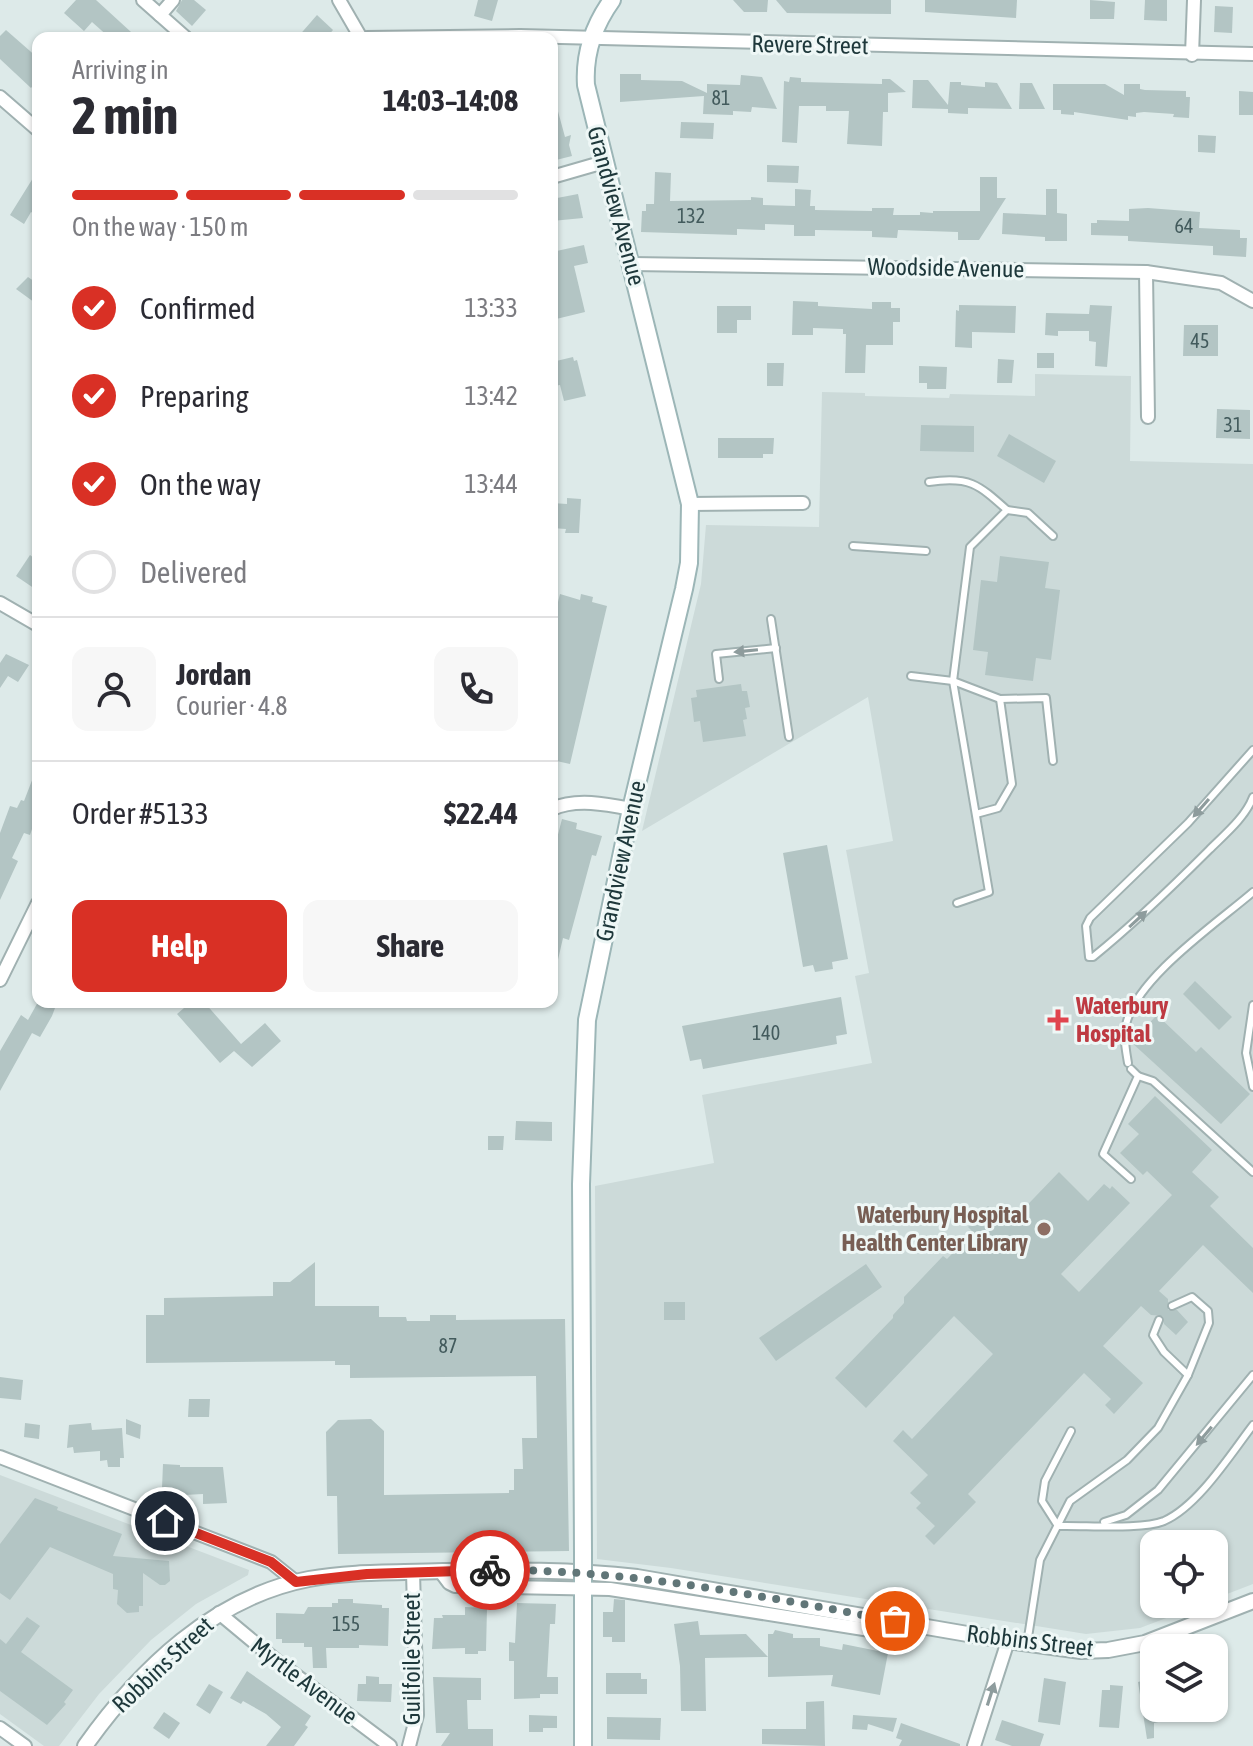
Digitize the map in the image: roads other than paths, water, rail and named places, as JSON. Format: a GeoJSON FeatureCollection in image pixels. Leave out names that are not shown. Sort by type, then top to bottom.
{"type":"FeatureCollection","features":[{"type":"Feature","properties":{"kind":"main road","name":"Grandview Avenue"},"geometry":{"type":"LineString","coordinates":[[583,1746],[581,1184],[587,1020],[631,809],[687,576],[690,504],[586,85],[586,62],[604,5]]}},
{"type":"Feature","properties":{"kind":"street"},"geometry":{"type":"LineString","coordinates":[[143,0],[179,32]]}},
{"type":"Feature","properties":{"kind":"street"},"geometry":{"type":"LineString","coordinates":[[160,15],[173,0]]}},
{"type":"Feature","properties":{"kind":"street","name":"Revere Street"},"geometry":{"type":"LineString","coordinates":[[339,0],[360,32]]}},
{"type":"Feature","properties":{"kind":"street"},"geometry":{"type":"LineString","coordinates":[[1192,55],[1194,0]]}},
{"type":"Feature","properties":{"kind":"street","name":"Revere Street"},"geometry":{"type":"LineString","coordinates":[[558,38],[1192,55],[1253,54]]}},
{"type":"Feature","properties":{"kind":"street"},"geometry":{"type":"LineString","coordinates":[[0,97],[32,125]]}},
{"type":"Feature","properties":{"kind":"street"},"geometry":{"type":"LineString","coordinates":[[558,175],[604,162]]}},
{"type":"Feature","properties":{"kind":"street","name":"Woodside Avenue"},"geometry":{"type":"LineString","coordinates":[[632,264],[1146,272],[1221,283],[1253,301]]}},
{"type":"Feature","properties":{"kind":"street"},"geometry":{"type":"LineString","coordinates":[[1146,272],[1148,417]]}},
{"type":"Feature","properties":{"kind":"street"},"geometry":{"type":"LineString","coordinates":[[690,504],[803,503]]}},
{"type":"Feature","properties":{"kind":"street"},"geometry":{"type":"LineString","coordinates":[[0,603],[32,622]]}},
{"type":"Feature","properties":{"kind":"street"},"geometry":{"type":"LineString","coordinates":[[558,807],[597,802],[631,809]]}},
{"type":"Feature","properties":{"kind":"street"},"geometry":{"type":"LineString","coordinates":[[0,980],[32,915]]}},
{"type":"Feature","properties":{"kind":"street"},"geometry":{"type":"LineString","coordinates":[[0,1457],[271,1562],[296,1582]]}},
{"type":"Feature","properties":{"kind":"street","name":"Robbins Street"},"geometry":{"type":"LineString","coordinates":[[85,1746],[144,1676],[183,1640],[219,1613],[267,1591],[330,1576],[550,1570],[614,1574],[1081,1651],[1121,1649],[1157,1639],[1253,1601]]}},
{"type":"Feature","properties":{"kind":"street","name":"Robbins Street"},"geometry":{"type":"LineString","coordinates":[[440,1571],[449,1583],[460,1586],[583,1585],[870,1630],[895,1621]]}},
{"type":"Feature","properties":{"kind":"street","name":"Guilfoile Street"},"geometry":{"type":"LineString","coordinates":[[409,1746],[417,1715],[413,1572]]}},
{"type":"Feature","properties":{"kind":"street","name":"Myrtle Avenue"},"geometry":{"type":"LineString","coordinates":[[219,1613],[278,1662],[390,1746]]}},
{"type":"Feature","properties":{"kind":"street"},"geometry":{"type":"LineString","coordinates":[[974,1746],[1008,1641]]}},
{"type":"Feature","properties":{"kind":"street"},"geometry":{"type":"LineString","coordinates":[[0,1728],[25,1746]]}},
{"type":"Feature","properties":{"kind":"lane"},"geometry":{"type":"LineString","coordinates":[[929,482],[955,479],[979,485],[1007,510],[1028,513],[1053,536]]}},
{"type":"Feature","properties":{"kind":"lane"},"geometry":{"type":"LineString","coordinates":[[957,903],[989,892],[953,681],[970,547],[1007,510]]}},
{"type":"Feature","properties":{"kind":"lane"},"geometry":{"type":"LineString","coordinates":[[853,546],[926,551]]}},
{"type":"Feature","properties":{"kind":"lane"},"geometry":{"type":"LineString","coordinates":[[771,619],[789,737]]}},
{"type":"Feature","properties":{"kind":"lane"},"geometry":{"type":"LineString","coordinates":[[719,679],[716,654],[776,648]]}},
{"type":"Feature","properties":{"kind":"lane"},"geometry":{"type":"LineString","coordinates":[[911,676],[953,681],[1000,699],[1046,698],[1053,761]]}},
{"type":"Feature","properties":{"kind":"lane"},"geometry":{"type":"LineString","coordinates":[[976,814],[998,808],[1012,784],[1000,699]]}},
{"type":"Feature","properties":{"kind":"lane"},"geometry":{"type":"LineString","coordinates":[[1253,750],[1188,823],[1090,918],[1086,926],[1089,957],[1122,933],[1183,876],[1234,825],[1253,797]]}},
{"type":"Feature","properties":{"kind":"lane"},"geometry":{"type":"LineString","coordinates":[[1253,892],[1156,974],[1135,1002],[1124,1030],[1130,1066],[1138,1076],[1153,1081],[1253,1172]]}},
{"type":"Feature","properties":{"kind":"lane"},"geometry":{"type":"LineString","coordinates":[[1253,1005],[1246,1053],[1253,1087]]}},
{"type":"Feature","properties":{"kind":"lane"},"geometry":{"type":"LineString","coordinates":[[1131,1179],[1103,1154],[1138,1076]]}},
{"type":"Feature","properties":{"kind":"lane"},"geometry":{"type":"LineString","coordinates":[[1027,1644],[1040,1560],[1070,1501],[1127,1460],[1158,1428],[1188,1375],[1209,1323],[1208,1311],[1192,1297],[1172,1306]]}},
{"type":"Feature","properties":{"kind":"lane"},"geometry":{"type":"LineString","coordinates":[[1159,1320],[1153,1335],[1164,1352],[1188,1375]]}},
{"type":"Feature","properties":{"kind":"lane"},"geometry":{"type":"LineString","coordinates":[[1097,1524],[1126,1515],[1158,1490],[1253,1375]]}},
{"type":"Feature","properties":{"kind":"lane"},"geometry":{"type":"LineString","coordinates":[[1058,1526],[1136,1526],[1166,1520],[1197,1496],[1253,1425]]}},
{"type":"Feature","properties":{"kind":"lane"},"geometry":{"type":"LineString","coordinates":[[1058,1526],[1042,1501],[1045,1481],[1071,1431]]}},
{"type":"Feature","properties":{"kind":"place","name":"Waterbury Hospital"},"geometry":{"type":"Point","coordinates":[1058,1020]}},
{"type":"Feature","properties":{"kind":"place","name":"Waterbury Hospital Health Center Library"},"geometry":{"type":"Point","coordinates":[1044,1229]}}]}
